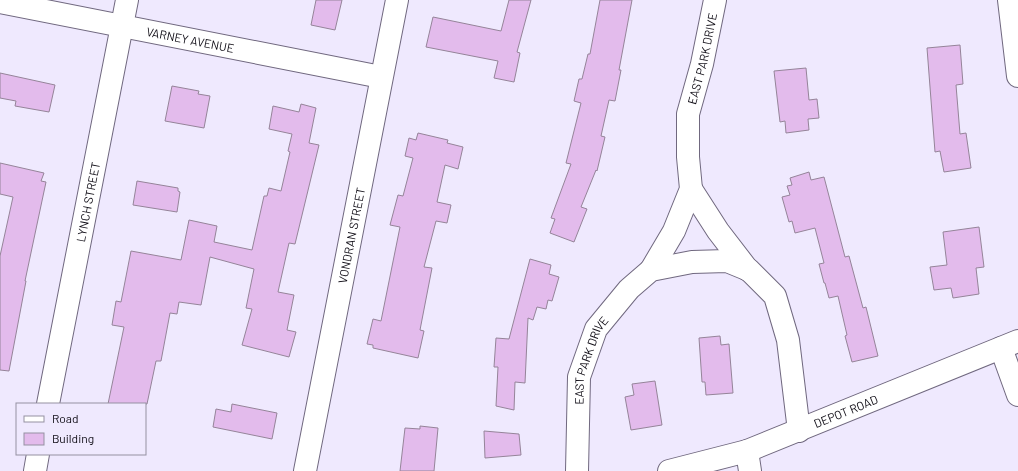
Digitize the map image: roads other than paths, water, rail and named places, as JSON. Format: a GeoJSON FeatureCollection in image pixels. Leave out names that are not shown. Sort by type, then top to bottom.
{"type":"FeatureCollection","features":[{"type":"Feature","properties":{"kind":"street","name":"LYNCH STREET"},"geometry":{"type":"LineString","coordinates":[[48,403],[127,0]]}},
{"type":"Feature","properties":{"kind":"street","name":"VONDRAN STREET"},"geometry":{"type":"LineString","coordinates":[[305,471],[397,0]]}},
{"type":"Feature","properties":{"kind":"street","name":"EAST PARK DRIVE"},"geometry":{"type":"LineString","coordinates":[[715,0],[702,64],[688,114],[688,157],[691,189],[718,231],[749,270],[775,296],[788,340],[799,431]]}},
{"type":"Feature","properties":{"kind":"street"},"geometry":{"type":"LineString","coordinates":[[1008,0],[1018,76]]}},
{"type":"Feature","properties":{"kind":"street","name":"VARNEY AVENUE"},"geometry":{"type":"LineString","coordinates":[[0,2],[381,77]]}},
{"type":"Feature","properties":{"kind":"street","name":"EAST PARK DRIVE"},"geometry":{"type":"LineString","coordinates":[[577,471],[579,376],[596,329],[629,289],[651,270],[674,231],[691,189]]}},
{"type":"Feature","properties":{"kind":"street","name":"EAST PARK DRIVE"},"geometry":{"type":"LineString","coordinates":[[651,270],[692,262],[726,261],[749,270]]}},
{"type":"Feature","properties":{"kind":"street"},"geometry":{"type":"LineString","coordinates":[[1009,344],[1018,395]]}},
{"type":"Feature","properties":{"kind":"street","name":"DEPOT ROAD"},"geometry":{"type":"LineString","coordinates":[[669,471],[748,461],[799,431],[1009,344]]}},
{"type":"Feature","properties":{"kind":"street"},"geometry":{"type":"LineString","coordinates":[[35,471],[38,455]]}}]}
